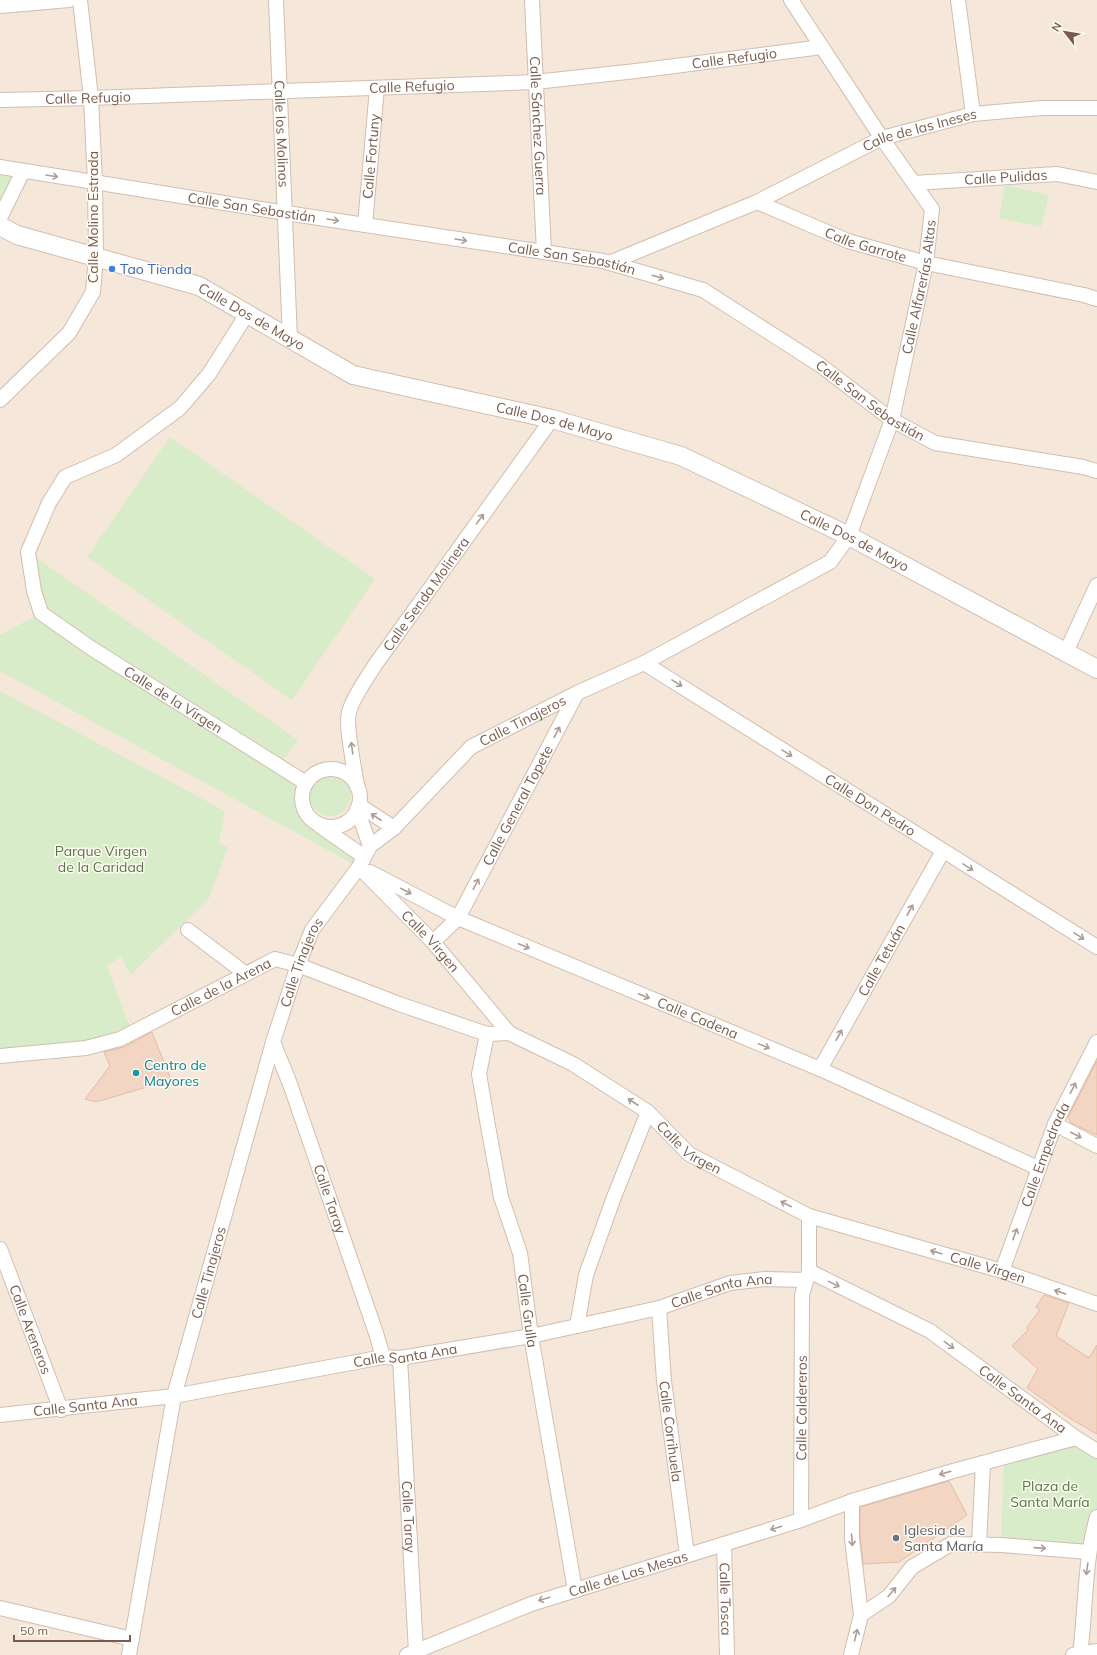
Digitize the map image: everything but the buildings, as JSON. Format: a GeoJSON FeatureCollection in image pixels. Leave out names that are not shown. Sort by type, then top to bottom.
{"type":"FeatureCollection","features":[{"type":"Feature","properties":{"kind":"street"},"geometry":{"type":"LineString","coordinates":[[0,6],[69,0]]}},
{"type":"Feature","properties":{"kind":"street","name":"Calle Molino Estrada"},"geometry":{"type":"LineString","coordinates":[[0,400],[69,333],[93,292],[96,257],[95,183],[91,98],[80,0]]}},
{"type":"Feature","properties":{"kind":"street","name":"Calle los Molinos"},"geometry":{"type":"LineString","coordinates":[[276,0],[281,91],[290,339]]}},
{"type":"Feature","properties":{"kind":"street","name":"Calle Sánchez Guerra"},"geometry":{"type":"LineString","coordinates":[[532,0],[544,252]]}},
{"type":"Feature","properties":{"kind":"street","name":"Calle Alfarerías Altas"},"geometry":{"type":"LineString","coordinates":[[791,0],[882,138],[932,209],[926,263],[892,420],[849,536]]}},
{"type":"Feature","properties":{"kind":"street"},"geometry":{"type":"LineString","coordinates":[[958,0],[973,114]]}},
{"type":"Feature","properties":{"kind":"street","name":"Calle Refugio"},"geometry":{"type":"LineString","coordinates":[[0,100],[535,82],[636,71],[822,47]]}},
{"type":"Feature","properties":{"kind":"street","name":"Calle Fortuny"},"geometry":{"type":"LineString","coordinates":[[365,225],[377,88]]}},
{"type":"Feature","properties":{"kind":"street","name":"Calle de las Ineses"},"geometry":{"type":"LineString","coordinates":[[609,263],[757,202],[882,138],[973,114],[1042,108],[1097,108]]}},
{"type":"Feature","properties":{"kind":"street","name":"Calle San Sebastián"},"geometry":{"type":"LineString","coordinates":[[0,167],[609,263],[703,290],[820,365],[892,420],[936,443],[1083,467],[1097,471]]}},
{"type":"Feature","properties":{"kind":"street"},"geometry":{"type":"LineString","coordinates":[[0,218],[24,171]]}},
{"type":"Feature","properties":{"kind":"street","name":"Calle Pulidas"},"geometry":{"type":"LineString","coordinates":[[914,183],[1057,174],[1097,182]]}},
{"type":"Feature","properties":{"kind":"street","name":"Calle Garrote"},"geometry":{"type":"LineString","coordinates":[[757,202],[848,241],[926,263],[1084,295],[1097,299]]}},
{"type":"Feature","properties":{"kind":"street","name":"Calle Dos de Mayo"},"geometry":{"type":"LineString","coordinates":[[0,226],[17,235],[199,286],[353,375],[552,419],[681,456],[849,536],[1096,667]]}},
{"type":"Feature","properties":{"kind":"street","name":"Calle de la Virgen"},"geometry":{"type":"LineString","coordinates":[[247,314],[209,374],[180,408],[116,455],[65,477],[49,503],[28,552],[34,592],[41,613],[91,648],[306,783]]}},
{"type":"Feature","properties":{"kind":"street","name":"Calle Senda Molinera"},"geometry":{"type":"LineString","coordinates":[[357,786],[349,728],[349,714],[353,702],[374,665],[552,419]]}},
{"type":"Feature","properties":{"kind":"street","name":"Calle Tinajeros"},"geometry":{"type":"LineString","coordinates":[[129,1655],[174,1396],[273,1042],[298,965],[312,930],[364,856],[394,828],[471,747],[577,693],[644,663],[830,562],[849,536]]}},
{"type":"Feature","properties":{"kind":"street"},"geometry":{"type":"LineString","coordinates":[[1066,652],[1097,585]]}},
{"type":"Feature","properties":{"kind":"street","name":"Calle Don Pedro"},"geometry":{"type":"LineString","coordinates":[[644,663],[1097,947]]}},
{"type":"Feature","properties":{"kind":"street","name":"Calle General Topete"},"geometry":{"type":"LineString","coordinates":[[433,942],[458,918],[577,693]]}},
{"type":"Feature","properties":{"kind":"street"},"geometry":{"type":"LineString","coordinates":[[328,769],[338,770],[351,778],[357,786],[360,796],[358,807],[364,856],[309,817],[303,806],[302,795],[306,783],[317,772],[328,769]]}},
{"type":"Feature","properties":{"kind":"street"},"geometry":{"type":"LineString","coordinates":[[358,807],[394,828]]}},
{"type":"Feature","properties":{"kind":"street"},"geometry":{"type":"LineString","coordinates":[[318,824],[331,827],[339,826],[351,818],[358,807]]}},
{"type":"Feature","properties":{"kind":"street","name":"Calle Tetuán"},"geometry":{"type":"LineString","coordinates":[[820,1069],[943,851]]}},
{"type":"Feature","properties":{"kind":"street","name":"Calle Cadena"},"geometry":{"type":"LineString","coordinates":[[364,856],[458,918],[820,1069],[1038,1168]]}},
{"type":"Feature","properties":{"kind":"street","name":"Calle Virgen"},"geometry":{"type":"LineString","coordinates":[[364,856],[509,1033],[574,1064],[648,1112],[689,1154],[810,1216],[1002,1271],[1097,1304]]}},
{"type":"Feature","properties":{"kind":"street"},"geometry":{"type":"LineString","coordinates":[[188,930],[246,974]]}},
{"type":"Feature","properties":{"kind":"street","name":"Calle de la Arena"},"geometry":{"type":"LineString","coordinates":[[0,1056],[86,1048],[120,1039],[275,959],[298,965],[399,1004],[487,1034],[509,1033]]}},
{"type":"Feature","properties":{"kind":"street","name":"Calle Grulla"},"geometry":{"type":"LineString","coordinates":[[487,1034],[479,1074],[501,1197],[520,1253],[531,1336],[575,1590]]}},
{"type":"Feature","properties":{"kind":"street","name":"Calle Taray"},"geometry":{"type":"LineString","coordinates":[[273,1042],[290,1084],[383,1357]]}},
{"type":"Feature","properties":{"kind":"street","name":"Calle Empedrada"},"geometry":{"type":"LineString","coordinates":[[1002,1271],[1055,1124],[1097,1042]]}},
{"type":"Feature","properties":{"kind":"street"},"geometry":{"type":"LineString","coordinates":[[578,1326],[586,1275],[614,1197],[648,1112]]}},
{"type":"Feature","properties":{"kind":"street"},"geometry":{"type":"LineString","coordinates":[[1055,1124],[1097,1146]]}},
{"type":"Feature","properties":{"kind":"street"},"geometry":{"type":"LineString","coordinates":[[807,1276],[810,1216]]}},
{"type":"Feature","properties":{"kind":"street","name":"Calle Areneros"},"geometry":{"type":"LineString","coordinates":[[0,1249],[61,1410]]}},
{"type":"Feature","properties":{"kind":"street","name":"Calle Santa Ana"},"geometry":{"type":"LineString","coordinates":[[0,1416],[174,1396],[383,1357],[400,1358],[531,1336],[659,1308],[730,1283],[807,1276],[930,1331],[1076,1438],[1097,1451]]}},
{"type":"Feature","properties":{"kind":"street","name":"Calle Caldereros"},"geometry":{"type":"LineString","coordinates":[[801,1520],[802,1295],[807,1276]]}},
{"type":"Feature","properties":{"kind":"street","name":"Calle Corrihuela"},"geometry":{"type":"LineString","coordinates":[[659,1308],[664,1381],[687,1555]]}},
{"type":"Feature","properties":{"kind":"street","name":"Calle Taray"},"geometry":{"type":"LineString","coordinates":[[400,1358],[412,1653]]}},
{"type":"Feature","properties":{"kind":"street"},"geometry":{"type":"LineString","coordinates":[[851,1655],[861,1615],[852,1539],[852,1501],[1076,1438]]}},
{"type":"Feature","properties":{"kind":"street"},"geometry":{"type":"LineString","coordinates":[[979,1544],[983,1463]]}},
{"type":"Feature","properties":{"kind":"street","name":"Calle de Las Mesas"},"geometry":{"type":"LineString","coordinates":[[412,1653],[531,1604],[801,1520],[852,1501]]}},
{"type":"Feature","properties":{"kind":"street"},"geometry":{"type":"LineString","coordinates":[[1097,1517],[1089,1552],[1078,1654],[1097,1651]]}},
{"type":"Feature","properties":{"kind":"street","name":"Calle Tosca"},"geometry":{"type":"LineString","coordinates":[[724,1544],[727,1655]]}},
{"type":"Feature","properties":{"kind":"street"},"geometry":{"type":"LineString","coordinates":[[861,1615],[889,1596],[912,1567],[951,1544],[979,1544],[1089,1552]]}},
{"type":"Feature","properties":{"kind":"street"},"geometry":{"type":"LineString","coordinates":[[0,1608],[132,1639]]}},
{"type":"Feature","properties":{"kind":"shaded area"},"geometry":{"type":"Polygon","coordinates":[[[0,0],[1097,0],[1097,1655],[0,1655],[0,0]]]}},
{"type":"Feature","properties":{"kind":"green space"},"geometry":{"type":"Polygon","coordinates":[[[0,167],[23,171],[0,218],[0,167]]]}},
{"type":"Feature","properties":{"kind":"green space"},"geometry":{"type":"Polygon","coordinates":[[[1005,185],[1049,195],[1041,227],[999,218],[1005,185]]]}},
{"type":"Feature","properties":{"kind":"green space"},"geometry":{"type":"Polygon","coordinates":[[[170,437],[375,579],[292,700],[87,557],[170,437]]]}},
{"type":"Feature","properties":{"kind":"green space"},"geometry":{"type":"Polygon","coordinates":[[[28,552],[298,740],[279,766],[306,783],[302,799],[306,811],[312,818],[339,840],[363,856],[359,867],[0,671],[0,635],[41,613],[28,552]]]}},
{"type":"Feature","properties":{"kind":"green space","name":"Parque Virgen de la Caridad"},"geometry":{"type":"Polygon","coordinates":[[[0,691],[225,811],[219,842],[228,848],[209,898],[131,975],[121,957],[107,966],[130,1027],[89,1043],[0,1050],[0,691]]]}},
{"type":"Feature","properties":{"kind":"green space"},"geometry":{"type":"Polygon","coordinates":[[[326,774],[334,774],[342,777],[348,783],[351,795],[348,807],[342,813],[334,816],[326,816],[318,813],[312,807],[309,799],[309,791],[312,783],[318,777],[326,774]]]}},
{"type":"Feature","properties":{"kind":"green space","name":"Plaza de Santa María"},"geometry":{"type":"Polygon","coordinates":[[[1076,1438],[1097,1451],[1097,1517],[1089,1552],[1001,1545],[1004,1457],[1076,1438]]]}},
{"type":"Feature","properties":{"kind":"place","name":"Tao Tienda"},"geometry":{"type":"Point","coordinates":[112,269]}},
{"type":"Feature","properties":{"kind":"place","name":"Centro de Mayores"},"geometry":{"type":"Point","coordinates":[136,1073]}},
{"type":"Feature","properties":{"kind":"place","name":"Iglesia de Santa María"},"geometry":{"type":"Point","coordinates":[896,1538]}}]}
